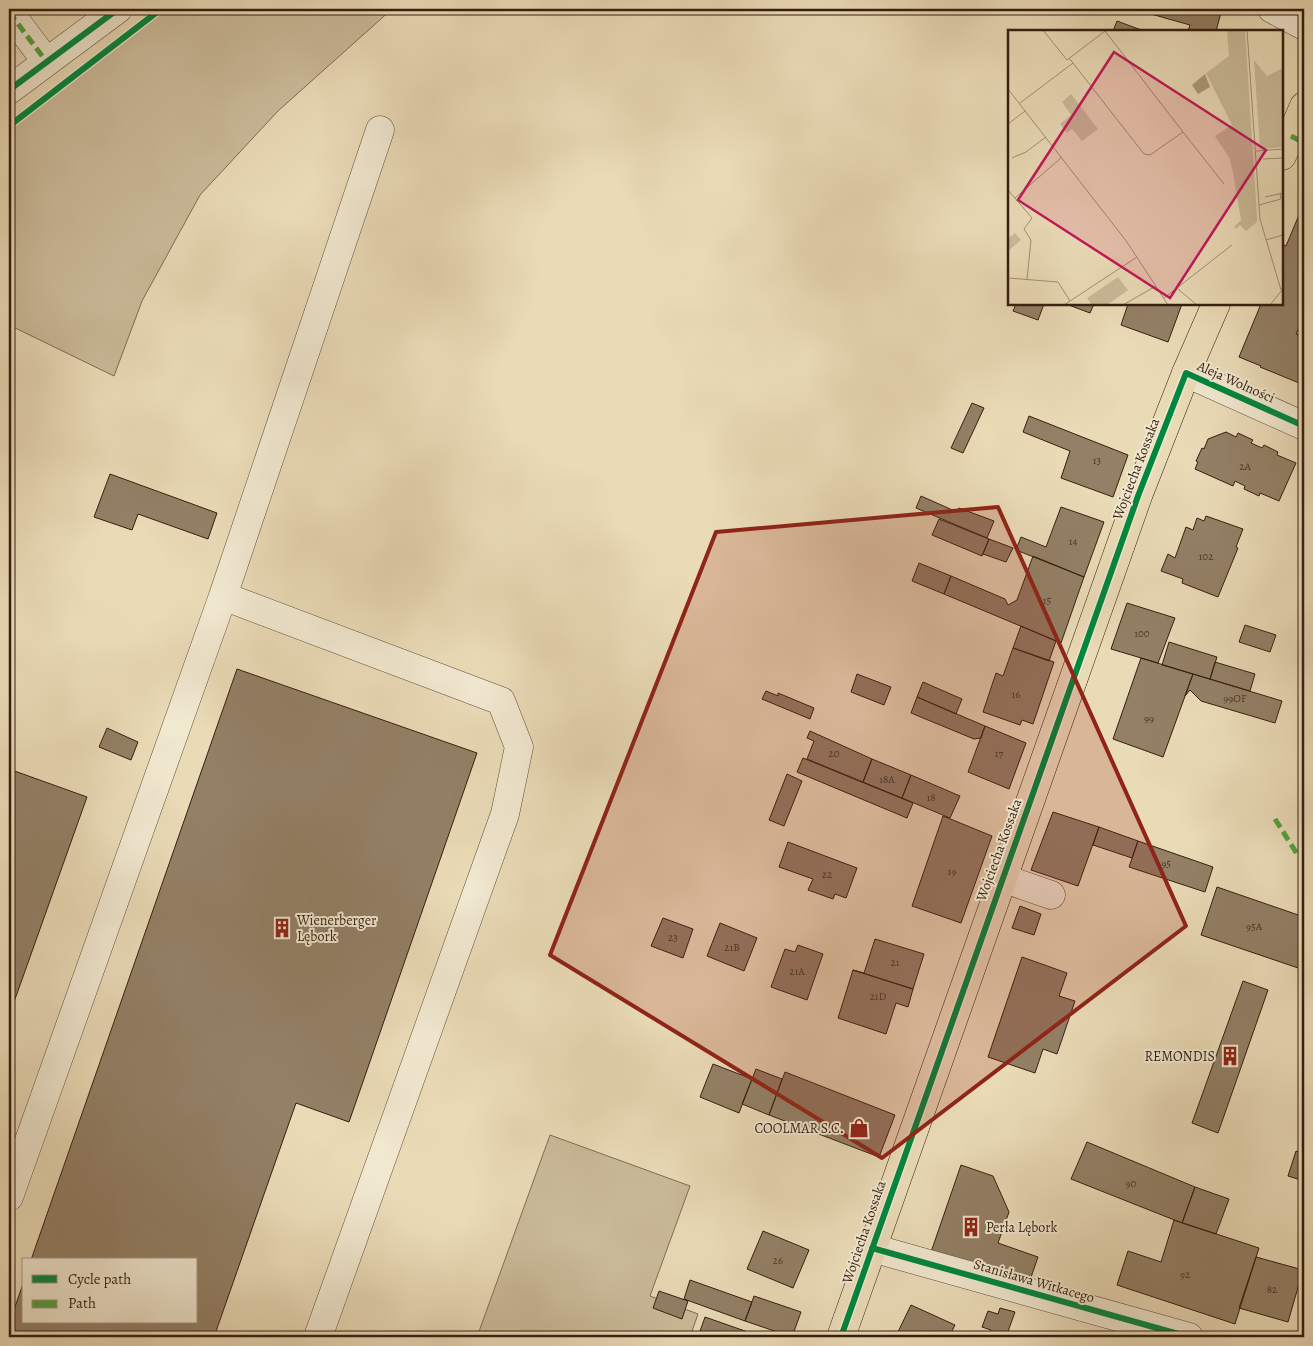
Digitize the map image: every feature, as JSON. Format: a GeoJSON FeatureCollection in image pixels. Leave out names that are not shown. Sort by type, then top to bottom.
{"type":"FeatureCollection","features":[{"type":"Feature","properties":{"kind":"main road"},"geometry":{"type":"LineString","coordinates":[[1292,145],[1304,106]]}},
{"type":"Feature","properties":{"kind":"main road","name":"Wojciecha Kossaka"},"geometry":{"type":"LineString","coordinates":[[840,1337],[1134,506],[1186,373],[1216,305]]}},
{"type":"Feature","properties":{"kind":"street"},"geometry":{"type":"LineString","coordinates":[[9,90],[118,9]]}},
{"type":"Feature","properties":{"kind":"street"},"geometry":{"type":"LineString","coordinates":[[1272,9],[1304,26]]}},
{"type":"Feature","properties":{"kind":"street"},"geometry":{"type":"LineString","coordinates":[[9,12],[46,61]]}},
{"type":"Feature","properties":{"kind":"street"},"geometry":{"type":"LineString","coordinates":[[9,1197],[223,596],[380,130]]}},
{"type":"Feature","properties":{"kind":"street","name":"Aleja Wolności"},"geometry":{"type":"LineString","coordinates":[[1186,373],[1304,426]]}},
{"type":"Feature","properties":{"kind":"street"},"geometry":{"type":"LineString","coordinates":[[223,596],[501,701],[518,747],[505,814],[318,1337]]}},
{"type":"Feature","properties":{"kind":"street"},"geometry":{"type":"LineString","coordinates":[[1002,878],[1052,895]]}},
{"type":"Feature","properties":{"kind":"street","name":"Stanisława Witkacego"},"geometry":{"type":"LineString","coordinates":[[872,1248],[1189,1337]]}},
{"type":"Feature","properties":{"kind":"highlighted area"},"geometry":{"type":"Polygon","coordinates":[[[998,507],[1186,926],[882,1158],[550,955],[716,532],[998,507]]]}},
{"type":"Feature","properties":{"kind":"shaded area"},"geometry":{"type":"Polygon","coordinates":[[[159,9],[392,9],[278,111],[200,195],[142,301],[114,376],[9,325],[9,122],[159,9]]]}},
{"type":"Feature","properties":{"kind":"shaded area"},"geometry":{"type":"Polygon","coordinates":[[[550,1135],[690,1186],[650,1296],[698,1314],[690,1337],[477,1337],[550,1135]]]}},
{"type":"Feature","properties":{"kind":"building"},"geometry":{"type":"Polygon","coordinates":[[[1153,9],[1222,9],[1216,30],[1188,30],[1190,25],[1151,14],[1153,9]]]}},
{"type":"Feature","properties":{"kind":"building"},"geometry":{"type":"Polygon","coordinates":[[[1117,21],[1141,30],[1113,30],[1117,21]]]}},
{"type":"Feature","properties":{"kind":"building"},"geometry":{"type":"Polygon","coordinates":[[[1304,203],[1304,316],[1296,334],[1304,337],[1304,385],[1239,357],[1261,305],[1283,305],[1283,244],[1286,246],[1304,203]]]}},
{"type":"Feature","properties":{"kind":"building"},"geometry":{"type":"Polygon","coordinates":[[[1016,305],[1044,305],[1038,320],[1013,311],[1016,305]]]}},
{"type":"Feature","properties":{"kind":"building"},"geometry":{"type":"Polygon","coordinates":[[[1069,305],[1094,305],[1090,313],[1069,305]]]}},
{"type":"Feature","properties":{"kind":"building"},"geometry":{"type":"Polygon","coordinates":[[[1128,305],[1182,305],[1168,342],[1121,325],[1128,305]]]}},
{"type":"Feature","properties":{"kind":"building"},"geometry":{"type":"Polygon","coordinates":[[[972,403],[984,408],[963,453],[951,448],[972,403]]]}},
{"type":"Feature","properties":{"kind":"building"},"geometry":{"type":"Polygon","coordinates":[[[1029,416],[1128,455],[1113,497],[1061,478],[1070,451],[1023,432],[1029,416]]]}},
{"type":"Feature","properties":{"kind":"building"},"geometry":{"type":"Polygon","coordinates":[[[1226,432],[1236,437],[1238,433],[1253,440],[1251,443],[1262,448],[1264,445],[1278,452],[1277,455],[1296,463],[1279,501],[1260,493],[1259,496],[1244,489],[1245,486],[1235,481],[1233,486],[1195,469],[1198,462],[1196,461],[1208,439],[1226,432]]]}},
{"type":"Feature","properties":{"kind":"building"},"geometry":{"type":"Polygon","coordinates":[[[110,474],[217,513],[208,539],[138,514],[132,530],[94,517],[110,474]]]}},
{"type":"Feature","properties":{"kind":"building"},"geometry":{"type":"Polygon","coordinates":[[[921,496],[957,512],[959,508],[994,521],[987,538],[916,508],[921,496]]]}},
{"type":"Feature","properties":{"kind":"building"},"geometry":{"type":"Polygon","coordinates":[[[1061,507],[1104,522],[1084,577],[1016,550],[1021,537],[1046,547],[1061,507]]]}},
{"type":"Feature","properties":{"kind":"building"},"geometry":{"type":"Polygon","coordinates":[[[1206,516],[1243,529],[1236,547],[1238,548],[1218,597],[1182,583],[1183,579],[1161,571],[1168,554],[1175,558],[1186,527],[1193,530],[1197,518],[1204,521],[1206,516]]]}},
{"type":"Feature","properties":{"kind":"building"},"geometry":{"type":"Polygon","coordinates":[[[939,519],[989,539],[982,556],[932,535],[939,519]]]}},
{"type":"Feature","properties":{"kind":"building"},"geometry":{"type":"Polygon","coordinates":[[[989,539],[1013,548],[1006,562],[983,554],[989,539]]]}},
{"type":"Feature","properties":{"kind":"building"},"geometry":{"type":"Polygon","coordinates":[[[1033,556],[1084,577],[1061,643],[944,594],[951,576],[1005,599],[1008,605],[1017,600],[1033,556]]]}},
{"type":"Feature","properties":{"kind":"building"},"geometry":{"type":"Polygon","coordinates":[[[919,563],[951,576],[944,594],[912,581],[919,563]]]}},
{"type":"Feature","properties":{"kind":"building"},"geometry":{"type":"Polygon","coordinates":[[[1127,603],[1175,618],[1158,663],[1111,649],[1127,603]]]}},
{"type":"Feature","properties":{"kind":"building"},"geometry":{"type":"Polygon","coordinates":[[[1245,625],[1276,635],[1270,652],[1239,642],[1245,625]]]}},
{"type":"Feature","properties":{"kind":"building"},"geometry":{"type":"Polygon","coordinates":[[[1021,626],[1056,641],[1049,661],[1013,648],[1021,626]]]}},
{"type":"Feature","properties":{"kind":"building"},"geometry":{"type":"Polygon","coordinates":[[[1169,642],[1217,657],[1210,679],[1162,665],[1169,642]]]}},
{"type":"Feature","properties":{"kind":"building"},"geometry":{"type":"Polygon","coordinates":[[[1013,648],[1054,662],[1033,724],[1022,720],[1020,725],[983,712],[996,673],[1003,676],[1013,648]]]}},
{"type":"Feature","properties":{"kind":"building"},"geometry":{"type":"Polygon","coordinates":[[[1141,658],[1193,674],[1163,757],[1113,739],[1141,658]]]}},
{"type":"Feature","properties":{"kind":"building"},"geometry":{"type":"Polygon","coordinates":[[[1215,662],[1255,674],[1250,691],[1210,679],[1215,662]]]}},
{"type":"Feature","properties":{"kind":"building","name":"Wienerberger Lębork"},"geometry":{"type":"Polygon","coordinates":[[[237,669],[477,753],[349,1122],[296,1103],[214,1337],[9,1337],[9,1324],[22,1287],[22,1324],[198,1324],[198,1258],[32,1258],[237,669]]]}},
{"type":"Feature","properties":{"kind":"building"},"geometry":{"type":"Polygon","coordinates":[[[857,674],[891,687],[884,705],[851,692],[857,674]]]}},
{"type":"Feature","properties":{"kind":"building"},"geometry":{"type":"Polygon","coordinates":[[[1193,674],[1282,701],[1275,723],[1201,701],[1190,690],[1185,696],[1193,674]]]}},
{"type":"Feature","properties":{"kind":"building"},"geometry":{"type":"Polygon","coordinates":[[[923,682],[962,699],[956,714],[917,697],[923,682]]]}},
{"type":"Feature","properties":{"kind":"building"},"geometry":{"type":"Polygon","coordinates":[[[766,691],[778,696],[778,693],[814,708],[810,719],[762,699],[766,691]]]}},
{"type":"Feature","properties":{"kind":"building"},"geometry":{"type":"Polygon","coordinates":[[[917,697],[985,726],[981,738],[974,739],[911,713],[917,697]]]}},
{"type":"Feature","properties":{"kind":"building"},"geometry":{"type":"Polygon","coordinates":[[[985,726],[1026,743],[1009,789],[968,772],[985,726]]]}},
{"type":"Feature","properties":{"kind":"building"},"geometry":{"type":"Polygon","coordinates":[[[107,728],[138,742],[131,760],[99,747],[107,728]]]}},
{"type":"Feature","properties":{"kind":"building"},"geometry":{"type":"Polygon","coordinates":[[[810,731],[872,759],[863,782],[807,759],[814,741],[807,738],[810,731]]]}},
{"type":"Feature","properties":{"kind":"building"},"geometry":{"type":"Polygon","coordinates":[[[803,758],[913,803],[907,818],[797,772],[803,758]]]}},
{"type":"Feature","properties":{"kind":"building"},"geometry":{"type":"Polygon","coordinates":[[[872,759],[911,775],[902,798],[863,782],[872,759]]]}},
{"type":"Feature","properties":{"kind":"building"},"geometry":{"type":"Polygon","coordinates":[[[9,769],[87,797],[9,1016],[9,769]]]}},
{"type":"Feature","properties":{"kind":"building"},"geometry":{"type":"Polygon","coordinates":[[[787,774],[802,781],[784,826],[769,820],[787,774]]]}},
{"type":"Feature","properties":{"kind":"building"},"geometry":{"type":"Polygon","coordinates":[[[911,775],[960,796],[950,818],[902,798],[911,775]]]}},
{"type":"Feature","properties":{"kind":"building"},"geometry":{"type":"Polygon","coordinates":[[[1053,812],[1099,827],[1078,886],[1031,870],[1053,812]]]}},
{"type":"Feature","properties":{"kind":"building"},"geometry":{"type":"Polygon","coordinates":[[[943,816],[992,836],[961,923],[912,906],[943,816]]]}},
{"type":"Feature","properties":{"kind":"building"},"geometry":{"type":"Polygon","coordinates":[[[1099,827],[1138,841],[1132,858],[1093,845],[1099,827]]]}},
{"type":"Feature","properties":{"kind":"building"},"geometry":{"type":"Polygon","coordinates":[[[1138,841],[1213,867],[1205,892],[1129,867],[1138,841]]]}},
{"type":"Feature","properties":{"kind":"building"},"geometry":{"type":"Polygon","coordinates":[[[788,842],[857,868],[846,898],[835,894],[833,899],[808,890],[813,879],[779,867],[788,842]]]}},
{"type":"Feature","properties":{"kind":"building"},"geometry":{"type":"Polygon","coordinates":[[[1217,887],[1304,917],[1304,970],[1201,935],[1217,887]]]}},
{"type":"Feature","properties":{"kind":"building"},"geometry":{"type":"Polygon","coordinates":[[[1020,906],[1041,914],[1034,935],[1012,928],[1020,906]]]}},
{"type":"Feature","properties":{"kind":"building"},"geometry":{"type":"Polygon","coordinates":[[[663,918],[693,929],[683,958],[651,946],[663,918]]]}},
{"type":"Feature","properties":{"kind":"building"},"geometry":{"type":"Polygon","coordinates":[[[720,923],[757,938],[744,971],[707,956],[720,923]]]}},
{"type":"Feature","properties":{"kind":"building"},"geometry":{"type":"Polygon","coordinates":[[[875,939],[924,954],[913,989],[853,970],[864,973],[875,939]]]}},
{"type":"Feature","properties":{"kind":"building"},"geometry":{"type":"Polygon","coordinates":[[[798,945],[823,954],[807,1000],[771,987],[785,949],[795,952],[798,945]]]}},
{"type":"Feature","properties":{"kind":"building"},"geometry":{"type":"Polygon","coordinates":[[[1022,957],[1067,973],[1059,996],[1075,1001],[1057,1054],[1043,1049],[1035,1073],[988,1057],[1022,957]]]}},
{"type":"Feature","properties":{"kind":"building"},"geometry":{"type":"Polygon","coordinates":[[[853,970],[913,989],[908,1007],[896,1003],[886,1034],[838,1018],[853,970]]]}},
{"type":"Feature","properties":{"kind":"building","name":"REMONDIS"},"geometry":{"type":"Polygon","coordinates":[[[1243,981],[1268,990],[1218,1133],[1192,1123],[1243,981]]]}},
{"type":"Feature","properties":{"kind":"building"},"geometry":{"type":"Polygon","coordinates":[[[713,1064],[752,1079],[739,1113],[700,1097],[713,1064]]]}},
{"type":"Feature","properties":{"kind":"building"},"geometry":{"type":"Polygon","coordinates":[[[756,1069],[782,1079],[769,1115],[742,1104],[756,1069]]]}},
{"type":"Feature","properties":{"kind":"building"},"geometry":{"type":"Polygon","coordinates":[[[785,1072],[895,1115],[879,1157],[769,1115],[785,1072]]]}},
{"type":"Feature","properties":{"kind":"building"},"geometry":{"type":"Polygon","coordinates":[[[1087,1142],[1195,1187],[1182,1223],[1071,1179],[1087,1142]]]}},
{"type":"Feature","properties":{"kind":"building"},"geometry":{"type":"Polygon","coordinates":[[[1296,1151],[1304,1154],[1304,1181],[1288,1176],[1296,1151]]]}},
{"type":"Feature","properties":{"kind":"building","name":"Perła Lębork"},"geometry":{"type":"Polygon","coordinates":[[[961,1165],[993,1176],[1009,1212],[998,1243],[1038,1257],[1027,1289],[930,1255],[961,1165]]]}},
{"type":"Feature","properties":{"kind":"building"},"geometry":{"type":"Polygon","coordinates":[[[1195,1187],[1229,1199],[1216,1234],[1182,1223],[1195,1187]]]}},
{"type":"Feature","properties":{"kind":"building"},"geometry":{"type":"Polygon","coordinates":[[[1174,1220],[1259,1248],[1235,1324],[1117,1285],[1128,1251],[1161,1262],[1174,1220]]]}},
{"type":"Feature","properties":{"kind":"building"},"geometry":{"type":"Polygon","coordinates":[[[763,1231],[809,1250],[793,1288],[747,1269],[763,1231]]]}},
{"type":"Feature","properties":{"kind":"building"},"geometry":{"type":"Polygon","coordinates":[[[1256,1257],[1303,1270],[1288,1322],[1239,1308],[1256,1257]]]}},
{"type":"Feature","properties":{"kind":"building"},"geometry":{"type":"Polygon","coordinates":[[[690,1280],[752,1302],[745,1321],[684,1299],[690,1280]]]}},
{"type":"Feature","properties":{"kind":"building"},"geometry":{"type":"Polygon","coordinates":[[[659,1291],[688,1301],[682,1319],[653,1308],[659,1291]]]}},
{"type":"Feature","properties":{"kind":"building"},"geometry":{"type":"Polygon","coordinates":[[[754,1296],[801,1312],[792,1337],[745,1321],[754,1296]]]}},
{"type":"Feature","properties":{"kind":"building"},"geometry":{"type":"Polygon","coordinates":[[[911,1305],[955,1325],[949,1337],[896,1336],[911,1305]]]}},
{"type":"Feature","properties":{"kind":"building"},"geometry":{"type":"Polygon","coordinates":[[[1000,1308],[1015,1312],[1006,1337],[989,1337],[991,1330],[982,1327],[988,1311],[998,1314],[1000,1308]]]}},
{"type":"Feature","properties":{"kind":"building"},"geometry":{"type":"Polygon","coordinates":[[[705,1317],[762,1337],[698,1337],[705,1317]]]}},
{"type":"Feature","properties":{"kind":"marked path"},"geometry":{"type":"LineString","coordinates":[[9,12],[46,61]]}},
{"type":"Feature","properties":{"kind":"marked path"},"geometry":{"type":"LineString","coordinates":[[1291,136],[1304,143]]}},
{"type":"Feature","properties":{"kind":"marked path"},"geometry":{"type":"LineString","coordinates":[[1275,819],[1299,857],[1304,859]]}},
{"type":"Feature","properties":{"kind":"cycle path"},"geometry":{"type":"LineString","coordinates":[[9,90],[118,9]]}},
{"type":"Feature","properties":{"kind":"cycle path"},"geometry":{"type":"LineString","coordinates":[[9,126],[161,9]]}},
{"type":"Feature","properties":{"kind":"cycle path"},"geometry":{"type":"LineString","coordinates":[[841,1337],[1138,496],[1186,373],[1304,426]]}},
{"type":"Feature","properties":{"kind":"cycle path"},"geometry":{"type":"LineString","coordinates":[[872,1248],[1189,1337]]}},
{"type":"Feature","properties":{"kind":"place","name":"Wienerberger Lębork"},"geometry":{"type":"Point","coordinates":[282,928]}},
{"type":"Feature","properties":{"kind":"place","name":"REMONDIS"},"geometry":{"type":"Point","coordinates":[1230,1056]}},
{"type":"Feature","properties":{"kind":"place","name":"COOLMAR S.C."},"geometry":{"type":"Point","coordinates":[859,1128]}},
{"type":"Feature","properties":{"kind":"place","name":"Perła Lębork"},"geometry":{"type":"Point","coordinates":[971,1227]}}]}
